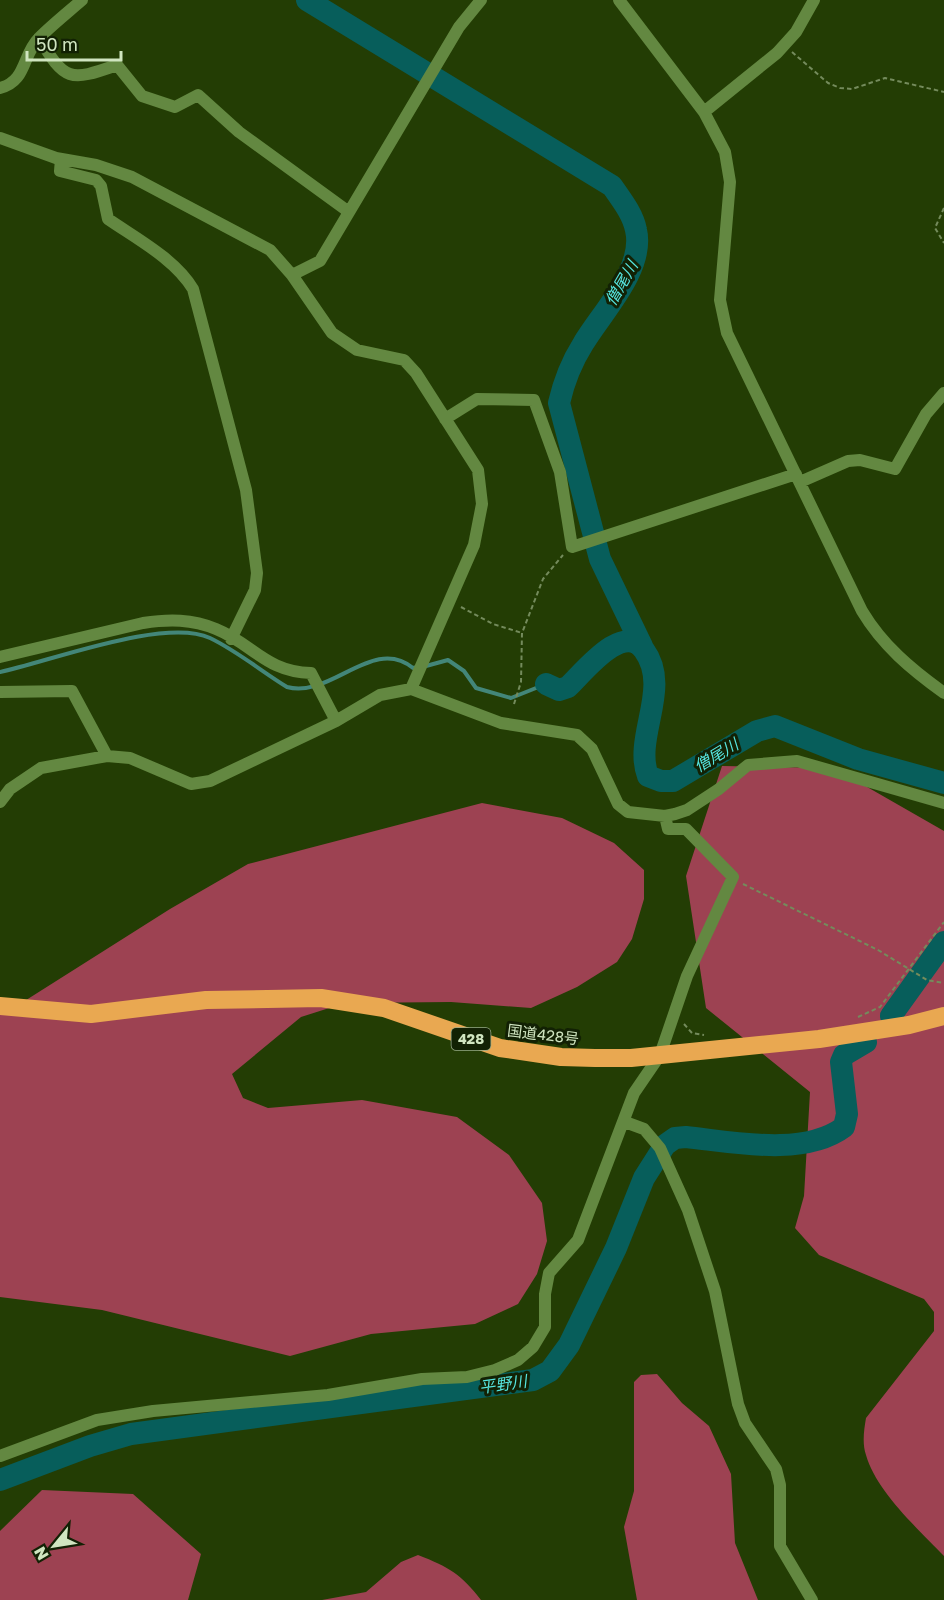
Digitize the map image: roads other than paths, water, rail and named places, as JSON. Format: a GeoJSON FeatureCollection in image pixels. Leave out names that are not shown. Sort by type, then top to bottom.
{"type":"FeatureCollection","features":[{"type":"Feature","properties":{"kind":"highway","name":"国道428号"},"geometry":{"type":"LineString","coordinates":[[0,1006],[91,1014],[206,1000],[321,998],[384,1008],[471,1039],[530,1053],[595,1058],[660,1055],[819,1040],[909,1025],[944,1016]]}},
{"type":"Feature","properties":{"kind":"street"},"geometry":{"type":"LineString","coordinates":[[0,88],[9,86],[20,76],[29,49],[82,0]]}},
{"type":"Feature","properties":{"kind":"street"},"geometry":{"type":"LineString","coordinates":[[292,275],[320,261],[459,27],[481,0]]}},
{"type":"Feature","properties":{"kind":"street"},"geometry":{"type":"LineString","coordinates":[[619,0],[704,112],[725,152],[730,182],[720,300],[727,333],[862,611],[877,637],[906,665],[944,693]]}},
{"type":"Feature","properties":{"kind":"street"},"geometry":{"type":"LineString","coordinates":[[704,112],[782,48],[796,32],[814,0]]}},
{"type":"Feature","properties":{"kind":"street"},"geometry":{"type":"LineString","coordinates":[[39,38],[57,68],[71,76],[89,75],[117,64],[142,96],[175,107],[198,94],[239,132],[349,212]]}},
{"type":"Feature","properties":{"kind":"street"},"geometry":{"type":"LineString","coordinates":[[0,138],[61,159],[96,165],[132,177],[270,250],[292,275],[332,333],[357,350],[404,360],[416,373],[478,470],[482,504],[474,545],[411,689]]}},
{"type":"Feature","properties":{"kind":"street"},"geometry":{"type":"LineString","coordinates":[[61,159],[60,171],[96,180],[101,186],[108,219],[160,255],[187,280],[193,289],[246,490],[257,573],[255,590],[231,639]]}},
{"type":"Feature","properties":{"kind":"street"},"geometry":{"type":"LineString","coordinates":[[445,419],[477,399],[534,400],[560,472],[572,548],[848,461],[860,460],[895,469],[927,414],[944,393]]}},
{"type":"Feature","properties":{"kind":"street"},"geometry":{"type":"LineString","coordinates":[[0,657],[31,648],[166,620],[190,621],[218,630],[273,666],[292,673],[311,673],[336,721]]}},
{"type":"Feature","properties":{"kind":"street"},"geometry":{"type":"LineString","coordinates":[[0,802],[10,789],[41,768],[107,756],[130,758],[191,784],[210,781],[336,721],[380,695],[411,689],[501,723],[577,735],[592,748],[618,804],[628,812],[665,816],[687,810],[748,765],[797,761],[944,803]]}},
{"type":"Feature","properties":{"kind":"street"},"geometry":{"type":"LineString","coordinates":[[0,692],[72,691],[107,756]]}},
{"type":"Feature","properties":{"kind":"street"},"geometry":{"type":"LineString","coordinates":[[0,1455],[98,1420],[153,1411],[328,1395],[422,1379],[467,1377],[495,1370],[518,1360],[533,1347],[545,1327],[545,1294],[549,1273],[578,1240],[625,1122],[634,1093],[660,1055],[677,1002],[733,877],[686,829],[668,829],[665,816]]}},
{"type":"Feature","properties":{"kind":"street"},"geometry":{"type":"LineString","coordinates":[[625,1122],[644,1129],[660,1148],[688,1210],[715,1291],[738,1404],[746,1423],[776,1469],[780,1485],[780,1546],[812,1600]]}},
{"type":"Feature","properties":{"kind":"waterway","name":"僧尾川"},"geometry":{"type":"LineString","coordinates":[[307,0],[612,186],[629,212],[636,230],[637,245],[634,260],[620,290],[575,358],[559,403],[600,559],[642,646]]}},
{"type":"Feature","properties":{"kind":"waterway"},"geometry":{"type":"LineString","coordinates":[[0,672],[107,643],[165,633],[190,633],[210,638],[287,687],[303,688],[320,684],[367,663],[383,659],[398,660],[413,668],[418,667]]}},
{"type":"Feature","properties":{"kind":"waterway","name":"僧尾川"},"geometry":{"type":"LineString","coordinates":[[546,684],[559,690],[568,687],[604,652],[626,641],[635,643],[644,650],[652,665],[654,680],[645,761],[648,776],[661,781],[673,781],[757,731],[775,726],[858,759],[944,783]]}},
{"type":"Feature","properties":{"kind":"waterway"},"geometry":{"type":"LineString","coordinates":[[426,666],[448,660],[464,671],[476,688],[511,698],[546,684]]}},
{"type":"Feature","properties":{"kind":"waterway","name":"平野川"},"geometry":{"type":"LineString","coordinates":[[891,1016],[944,942]]}},
{"type":"Feature","properties":{"kind":"waterway","name":"平野川"},"geometry":{"type":"LineString","coordinates":[[0,1480],[90,1446],[131,1434],[533,1380],[550,1371],[569,1345],[616,1248],[644,1178],[665,1145],[675,1138],[686,1137],[746,1144],[789,1145],[828,1136],[844,1127],[847,1114],[841,1062],[844,1055],[866,1042]]}}]}
